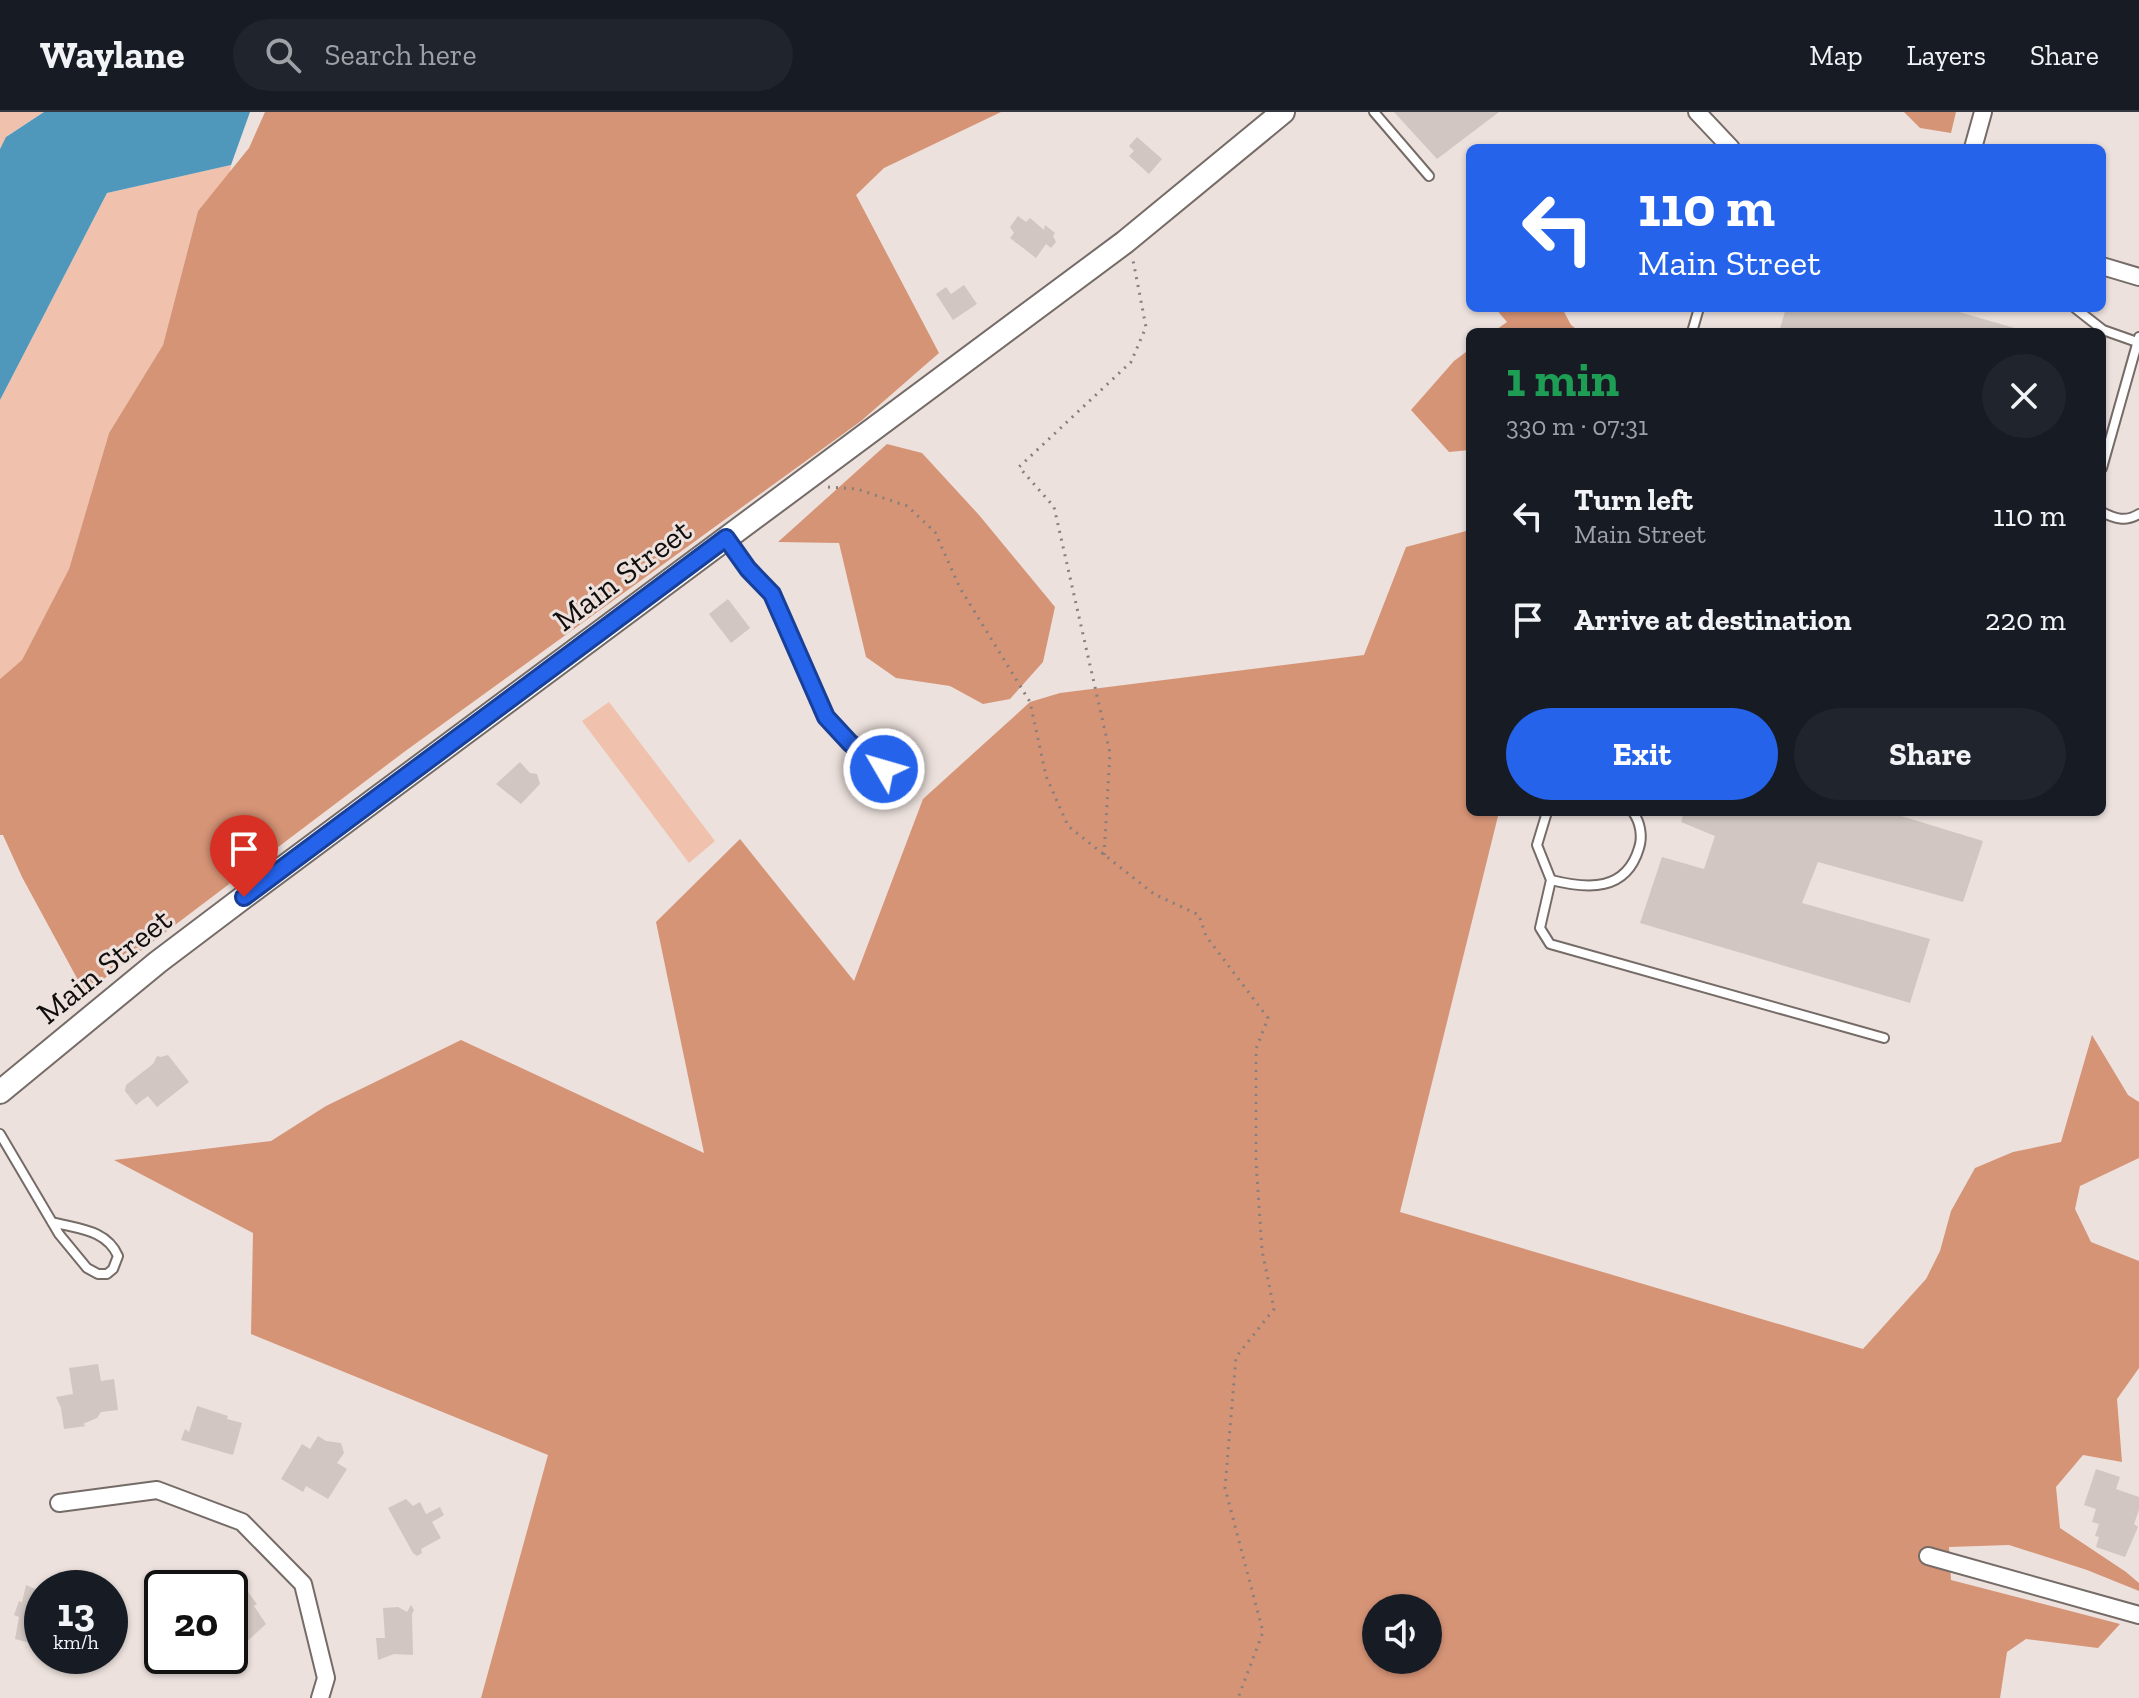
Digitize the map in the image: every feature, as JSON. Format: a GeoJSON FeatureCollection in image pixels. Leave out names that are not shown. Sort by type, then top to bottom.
{"type":"FeatureCollection","features":[{"type":"Feature","properties":{"kind":"main road","name":"Main Street"},"geometry":{"type":"LineString","coordinates":[[0,1092],[171,953],[1125,242],[1283,112]]}},
{"type":"Feature","properties":{"kind":"street"},"geometry":{"type":"LineString","coordinates":[[1697,112],[1727,144]]}},
{"type":"Feature","properties":{"kind":"street"},"geometry":{"type":"LineString","coordinates":[[1974,144],[1983,112]]}},
{"type":"Feature","properties":{"kind":"street"},"geometry":{"type":"LineString","coordinates":[[2106,267],[2139,277]]}},
{"type":"Feature","properties":{"kind":"street"},"geometry":{"type":"LineString","coordinates":[[59,1503],[157,1490],[242,1522],[303,1584],[326,1678],[320,1698]]}},
{"type":"Feature","properties":{"kind":"street"},"geometry":{"type":"LineString","coordinates":[[1928,1556],[2139,1615]]}},
{"type":"Feature","properties":{"kind":"lane"},"geometry":{"type":"LineString","coordinates":[[1374,112],[1429,176]]}},
{"type":"Feature","properties":{"kind":"lane"},"geometry":{"type":"LineString","coordinates":[[2080,312],[2100,328]]}},
{"type":"Feature","properties":{"kind":"lane"},"geometry":{"type":"LineString","coordinates":[[2106,331],[2138,339],[2106,454]]}},
{"type":"Feature","properties":{"kind":"lane"},"geometry":{"type":"LineString","coordinates":[[2106,514],[2122,519],[2139,514]]}},
{"type":"Feature","properties":{"kind":"lane"},"geometry":{"type":"LineString","coordinates":[[726,538],[748,569],[772,594],[826,717],[850,743],[884,769]]}},
{"type":"Feature","properties":{"kind":"lane"},"geometry":{"type":"LineString","coordinates":[[1546,816],[1537,845],[1551,880],[1540,928],[1550,944],[1884,1038]]}},
{"type":"Feature","properties":{"kind":"lane"},"geometry":{"type":"LineString","coordinates":[[1551,880],[1572,885],[1603,885],[1617,880],[1634,865],[1641,841],[1636,816]]}},
{"type":"Feature","properties":{"kind":"lane"},"geometry":{"type":"LineString","coordinates":[[0,1134],[52,1222],[87,1268],[98,1274],[107,1274],[113,1269],[118,1256],[112,1243],[96,1234],[52,1222]]}},
{"type":"Feature","properties":{"kind":"path"},"geometry":{"type":"LineString","coordinates":[[1104,855],[1110,753],[1054,507],[1019,467],[1131,362],[1146,327],[1132,254],[1125,242]]}},
{"type":"Feature","properties":{"kind":"path"},"geometry":{"type":"LineString","coordinates":[[801,482],[857,489],[907,506],[935,532],[960,588],[1030,702],[1046,776],[1068,826],[1154,894],[1199,915],[1206,936],[1268,1018],[1256,1049],[1256,1161],[1262,1250],[1274,1309],[1236,1357],[1225,1488],[1263,1632],[1238,1698]]}},
{"type":"Feature","properties":{"kind":"shaded area"},"geometry":{"type":"Polygon","coordinates":[[[0,112],[44,112],[7,136],[0,149],[0,112]]]}},
{"type":"Feature","properties":{"kind":"shaded area"},"geometry":{"type":"Polygon","coordinates":[[[265,112],[1001,112],[884,168],[856,195],[939,353],[861,421],[404,752],[85,993],[22,877],[3,835],[0,835],[0,679],[22,660],[69,569],[109,433],[163,345],[198,211],[249,148],[265,112]]]}},
{"type":"Feature","properties":{"kind":"shaded area"},"geometry":{"type":"Polygon","coordinates":[[[1904,112],[1956,112],[1951,133],[1920,128],[1904,112]]]}},
{"type":"Feature","properties":{"kind":"shaded area"},"geometry":{"type":"Polygon","coordinates":[[[231,165],[230,173],[198,211],[163,345],[109,433],[69,569],[22,660],[0,679],[0,400],[107,193],[231,165]]]}},
{"type":"Feature","properties":{"kind":"shaded area"},"geometry":{"type":"Polygon","coordinates":[[[1498,312],[1564,312],[1575,328],[1499,328],[1507,322],[1498,312]]]}},
{"type":"Feature","properties":{"kind":"shaded area"},"geometry":{"type":"Polygon","coordinates":[[[1466,352],[1466,450],[1449,452],[1411,410],[1454,361],[1466,352]]]}},
{"type":"Feature","properties":{"kind":"shaded area"},"geometry":{"type":"Polygon","coordinates":[[[887,444],[922,453],[979,515],[1055,607],[1043,662],[1010,699],[983,704],[950,686],[896,678],[866,657],[839,543],[778,542],[887,444]]]}},
{"type":"Feature","properties":{"kind":"shaded area"},"geometry":{"type":"Polygon","coordinates":[[[1466,531],[1466,816],[1498,816],[1400,1212],[1863,1349],[1926,1279],[1940,1251],[1951,1211],[1975,1168],[2013,1152],[2061,1142],[2092,1035],[2128,1095],[2139,1102],[2139,1158],[2080,1186],[2075,1209],[2091,1242],[2139,1261],[2139,1368],[2117,1399],[2122,1462],[2083,1455],[2056,1487],[2060,1528],[2126,1572],[2139,1583],[2139,1591],[2087,1570],[2009,1545],[1949,1547],[1951,1580],[2120,1624],[2098,1648],[2026,1639],[2007,1652],[2000,1698],[481,1698],[548,1455],[251,1334],[253,1233],[114,1160],[271,1141],[326,1106],[461,1040],[704,1153],[656,922],[740,839],[854,981],[923,799],[1030,702],[1060,693],[1364,655],[1406,547],[1466,531]]]}},
{"type":"Feature","properties":{"kind":"shaded area"},"geometry":{"type":"Polygon","coordinates":[[[609,702],[715,841],[689,863],[582,721],[609,702]]]}},
{"type":"Feature","properties":{"kind":"water"},"geometry":{"type":"Polygon","coordinates":[[[44,112],[250,112],[231,165],[107,193],[0,400],[0,149],[6,137],[44,112]]]}},
{"type":"Feature","properties":{"kind":"building"},"geometry":{"type":"Polygon","coordinates":[[[1394,112],[1499,112],[1437,159],[1394,112]]]}},
{"type":"Feature","properties":{"kind":"building"},"geometry":{"type":"Polygon","coordinates":[[[1137,137],[1162,159],[1149,174],[1129,156],[1134,151],[1129,146],[1137,137]]]}},
{"type":"Feature","properties":{"kind":"building"},"geometry":{"type":"Polygon","coordinates":[[[1018,216],[1026,222],[1030,218],[1044,230],[1045,225],[1055,233],[1056,242],[1051,248],[1046,244],[1036,258],[1010,238],[1014,233],[1010,227],[1018,216]]]}},
{"type":"Feature","properties":{"kind":"building"},"geometry":{"type":"Polygon","coordinates":[[[964,285],[977,304],[953,320],[936,294],[946,287],[951,294],[964,285]]]}},
{"type":"Feature","properties":{"kind":"building"},"geometry":{"type":"Polygon","coordinates":[[[1785,312],[1959,312],[2015,328],[1780,328],[1785,312]]]}},
{"type":"Feature","properties":{"kind":"building"},"geometry":{"type":"Polygon","coordinates":[[[728,599],[750,628],[731,643],[709,614],[728,599]]]}},
{"type":"Feature","properties":{"kind":"building"},"geometry":{"type":"Polygon","coordinates":[[[520,762],[530,773],[537,774],[540,784],[521,804],[496,784],[520,762]]]}},
{"type":"Feature","properties":{"kind":"building"},"geometry":{"type":"Polygon","coordinates":[[[1683,816],[1901,816],[1983,841],[1963,902],[1818,862],[1802,903],[1930,939],[1910,1003],[1640,923],[1662,857],[1704,869],[1715,836],[1681,822],[1683,816]]]}},
{"type":"Feature","properties":{"kind":"building"},"geometry":{"type":"Polygon","coordinates":[[[168,1055],[189,1082],[157,1107],[148,1096],[136,1105],[125,1091],[126,1085],[153,1064],[157,1056],[168,1055]]]}},
{"type":"Feature","properties":{"kind":"building"},"geometry":{"type":"Polygon","coordinates":[[[98,1364],[101,1381],[114,1379],[118,1410],[101,1412],[97,1418],[83,1424],[86,1426],[64,1429],[56,1397],[73,1394],[69,1368],[98,1364]]]}},
{"type":"Feature","properties":{"kind":"building"},"geometry":{"type":"Polygon","coordinates":[[[197,1406],[242,1423],[233,1455],[181,1440],[185,1429],[189,1432],[197,1406]]]}},
{"type":"Feature","properties":{"kind":"building"},"geometry":{"type":"Polygon","coordinates":[[[318,1436],[326,1441],[341,1443],[344,1453],[337,1463],[347,1469],[328,1499],[306,1486],[303,1492],[281,1479],[302,1444],[310,1449],[318,1436]]]}},
{"type":"Feature","properties":{"kind":"building"},"geometry":{"type":"Polygon","coordinates":[[[2096,1469],[2120,1477],[2116,1489],[2139,1497],[2134,1524],[2138,1527],[2125,1557],[2096,1547],[2099,1537],[2095,1536],[2099,1524],[2092,1522],[2096,1509],[2084,1505],[2096,1469]]]}},
{"type":"Feature","properties":{"kind":"building"},"geometry":{"type":"Polygon","coordinates":[[[406,1499],[413,1506],[420,1502],[426,1514],[440,1507],[444,1515],[432,1522],[441,1538],[421,1549],[422,1553],[417,1556],[388,1508],[406,1499]]]}},
{"type":"Feature","properties":{"kind":"building"},"geometry":{"type":"Polygon","coordinates":[[[248,1592],[257,1604],[254,1606],[266,1624],[248,1640],[248,1592]]]}},
{"type":"Feature","properties":{"kind":"building"},"geometry":{"type":"Polygon","coordinates":[[[24,1594],[24,1641],[15,1639],[19,1617],[14,1615],[19,1601],[22,1602],[24,1594]]]}},
{"type":"Feature","properties":{"kind":"building"},"geometry":{"type":"Polygon","coordinates":[[[411,1605],[414,1610],[413,1655],[394,1654],[378,1660],[376,1638],[385,1638],[383,1608],[398,1607],[407,1612],[411,1605]]]}},
{"type":"Feature","properties":{"kind":"route"},"geometry":{"type":"LineString","coordinates":[[244,897],[726,538],[748,569],[772,594],[826,717],[850,743],[884,769]]}}]}
